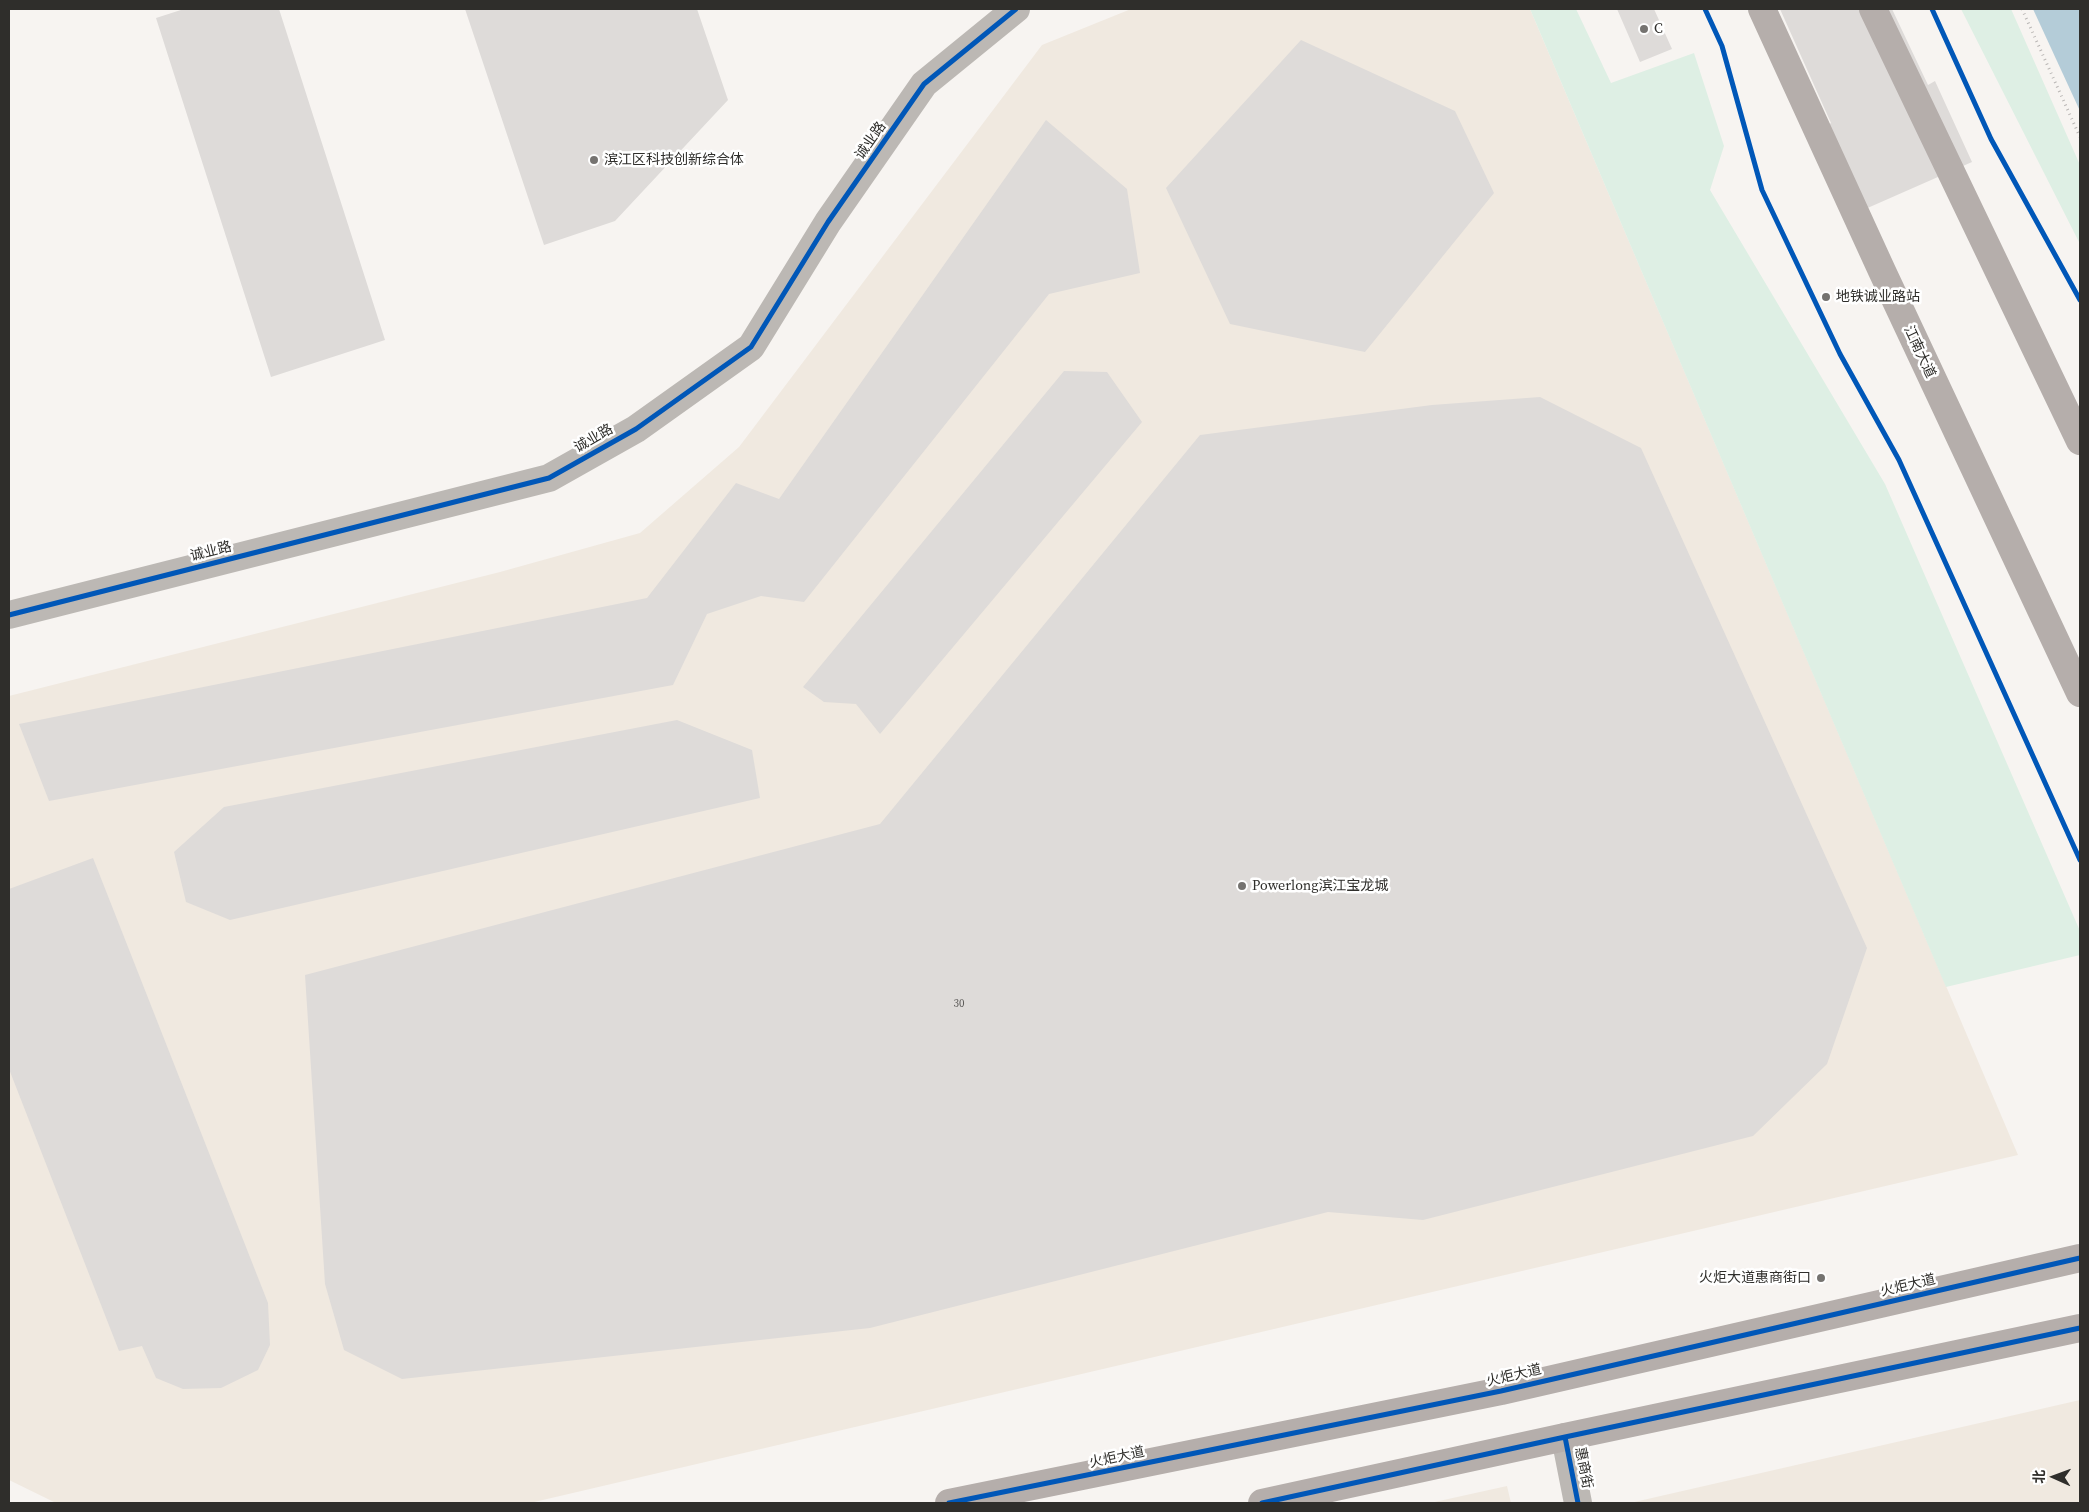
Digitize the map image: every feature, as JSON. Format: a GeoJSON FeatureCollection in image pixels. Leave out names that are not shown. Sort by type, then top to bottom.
{"type":"FeatureCollection","features":[{"type":"Feature","properties":{"kind":"main road","name":"江南大道"},"geometry":{"type":"LineString","coordinates":[[1762,9],[1882,271],[2080,693]]}},
{"type":"Feature","properties":{"kind":"main road"},"geometry":{"type":"LineString","coordinates":[[1873,9],[2080,441]]}},
{"type":"Feature","properties":{"kind":"main road","name":"火炬大道"},"geometry":{"type":"LineString","coordinates":[[949,1503],[1501,1391],[2080,1258]]}},
{"type":"Feature","properties":{"kind":"main road"},"geometry":{"type":"LineString","coordinates":[[1262,1503],[2080,1328]]}},
{"type":"Feature","properties":{"kind":"street","name":"诚业路"},"geometry":{"type":"LineString","coordinates":[[9,615],[549,478],[636,428],[751,347],[828,222],[924,84],[1016,9]]}},
{"type":"Feature","properties":{"kind":"street","name":"惠商街"},"geometry":{"type":"LineString","coordinates":[[1565,1437],[1578,1503]]}},
{"type":"Feature","properties":{"kind":"path"},"geometry":{"type":"LineString","coordinates":[[2022,9],[2080,138]]}},
{"type":"Feature","properties":{"kind":"shaded area"},"geometry":{"type":"Polygon","coordinates":[[[1131,9],[1530,9],[2018,1155],[530,1503],[56,1503],[9,1480],[9,696],[500,572],[640,533],[739,447],[1042,45],[1131,9]]]}},
{"type":"Feature","properties":{"kind":"shaded area"},"geometry":{"type":"Polygon","coordinates":[[[2080,1400],[2080,1503],[1630,1503],[2080,1400]]]}},
{"type":"Feature","properties":{"kind":"shaded area"},"geometry":{"type":"Polygon","coordinates":[[[1507,1486],[1511,1503],[1430,1503],[1507,1486]]]}},
{"type":"Feature","properties":{"kind":"green space"},"geometry":{"type":"Polygon","coordinates":[[[1530,9],[1576,9],[1611,83],[1694,53],[1724,146],[1710,190],[1885,484],[2080,931],[2080,955],[1946,987],[1530,9]]]}},
{"type":"Feature","properties":{"kind":"green space"},"geometry":{"type":"Polygon","coordinates":[[[1961,9],[2011,9],[2080,165],[2080,244],[1961,9]]]}},
{"type":"Feature","properties":{"kind":"water"},"geometry":{"type":"Polygon","coordinates":[[[2033,9],[2080,9],[2080,111],[2033,9]]]}},
{"type":"Feature","properties":{"kind":"building"},"geometry":{"type":"Polygon","coordinates":[[[184,9],[279,9],[385,340],[271,377],[156,18],[184,9]]]}},
{"type":"Feature","properties":{"kind":"building","name":"滨江区科技创新综合体"},"geometry":{"type":"Polygon","coordinates":[[[465,9],[697,9],[728,100],[615,221],[544,245],[465,9]]]}},
{"type":"Feature","properties":{"kind":"building","name":"C"},"geometry":{"type":"Polygon","coordinates":[[[1617,9],[1654,9],[1672,49],[1640,62],[1617,9]]]}},
{"type":"Feature","properties":{"kind":"building"},"geometry":{"type":"Polygon","coordinates":[[[1780,9],[1892,9],[1928,85],[1935,81],[1972,162],[1863,210],[1825,127],[1831,123],[1780,9]]]}},
{"type":"Feature","properties":{"kind":"building"},"geometry":{"type":"Polygon","coordinates":[[[1301,40],[1455,111],[1494,193],[1365,352],[1230,324],[1166,188],[1301,40]]]}},
{"type":"Feature","properties":{"kind":"building"},"geometry":{"type":"Polygon","coordinates":[[[1046,120],[1127,189],[1140,273],[1049,294],[804,602],[761,596],[707,614],[673,685],[49,801],[19,724],[647,598],[736,483],[779,499],[1046,120]]]}},
{"type":"Feature","properties":{"kind":"building"},"geometry":{"type":"Polygon","coordinates":[[[1064,371],[1107,372],[1142,422],[880,734],[856,704],[824,702],[803,687],[1064,371]]]}},
{"type":"Feature","properties":{"kind":"building","name":"Powerlong滨江宝龙城"},"geometry":{"type":"Polygon","coordinates":[[[1540,397],[1641,448],[1867,948],[1827,1064],[1753,1136],[1423,1220],[1328,1212],[870,1328],[402,1379],[344,1350],[325,1284],[305,975],[880,824],[1200,435],[1432,405],[1540,397]]]}},
{"type":"Feature","properties":{"kind":"building"},"geometry":{"type":"Polygon","coordinates":[[[677,720],[752,750],[760,798],[230,920],[186,902],[174,852],[224,807],[677,720]]]}},
{"type":"Feature","properties":{"kind":"building"},"geometry":{"type":"Polygon","coordinates":[[[93,858],[268,1303],[270,1345],[258,1370],[221,1388],[183,1389],[156,1378],[142,1346],[119,1351],[9,1069],[9,889],[93,858]]]}},
{"type":"Feature","properties":{"kind":"cycle path"},"geometry":{"type":"LineString","coordinates":[[9,615],[549,478],[636,429],[751,347],[828,222],[924,84],[1016,9]]}},
{"type":"Feature","properties":{"kind":"cycle path"},"geometry":{"type":"LineString","coordinates":[[1705,9],[1722,46],[1762,190],[1840,354],[1899,460],[2080,860]]}},
{"type":"Feature","properties":{"kind":"cycle path"},"geometry":{"type":"LineString","coordinates":[[1932,9],[1991,139],[2080,300]]}},
{"type":"Feature","properties":{"kind":"cycle path"},"geometry":{"type":"LineString","coordinates":[[949,1503],[1501,1391],[2080,1258]]}},
{"type":"Feature","properties":{"kind":"cycle path"},"geometry":{"type":"LineString","coordinates":[[1262,1503],[2080,1328]]}},
{"type":"Feature","properties":{"kind":"cycle path"},"geometry":{"type":"LineString","coordinates":[[1565,1437],[1578,1503]]}},
{"type":"Feature","properties":{"kind":"place","name":"C"},"geometry":{"type":"Point","coordinates":[1644,29]}},
{"type":"Feature","properties":{"kind":"place","name":"滨江区科技创新综合体"},"geometry":{"type":"Point","coordinates":[594,160]}},
{"type":"Feature","properties":{"kind":"place","name":"地铁诚业路站"},"geometry":{"type":"Point","coordinates":[1826,297]}},
{"type":"Feature","properties":{"kind":"place","name":"Powerlong滨江宝龙城"},"geometry":{"type":"Point","coordinates":[1242,886]}},
{"type":"Feature","properties":{"kind":"place","name":"火炬大道惠商街口"},"geometry":{"type":"Point","coordinates":[1821,1278]}}]}
